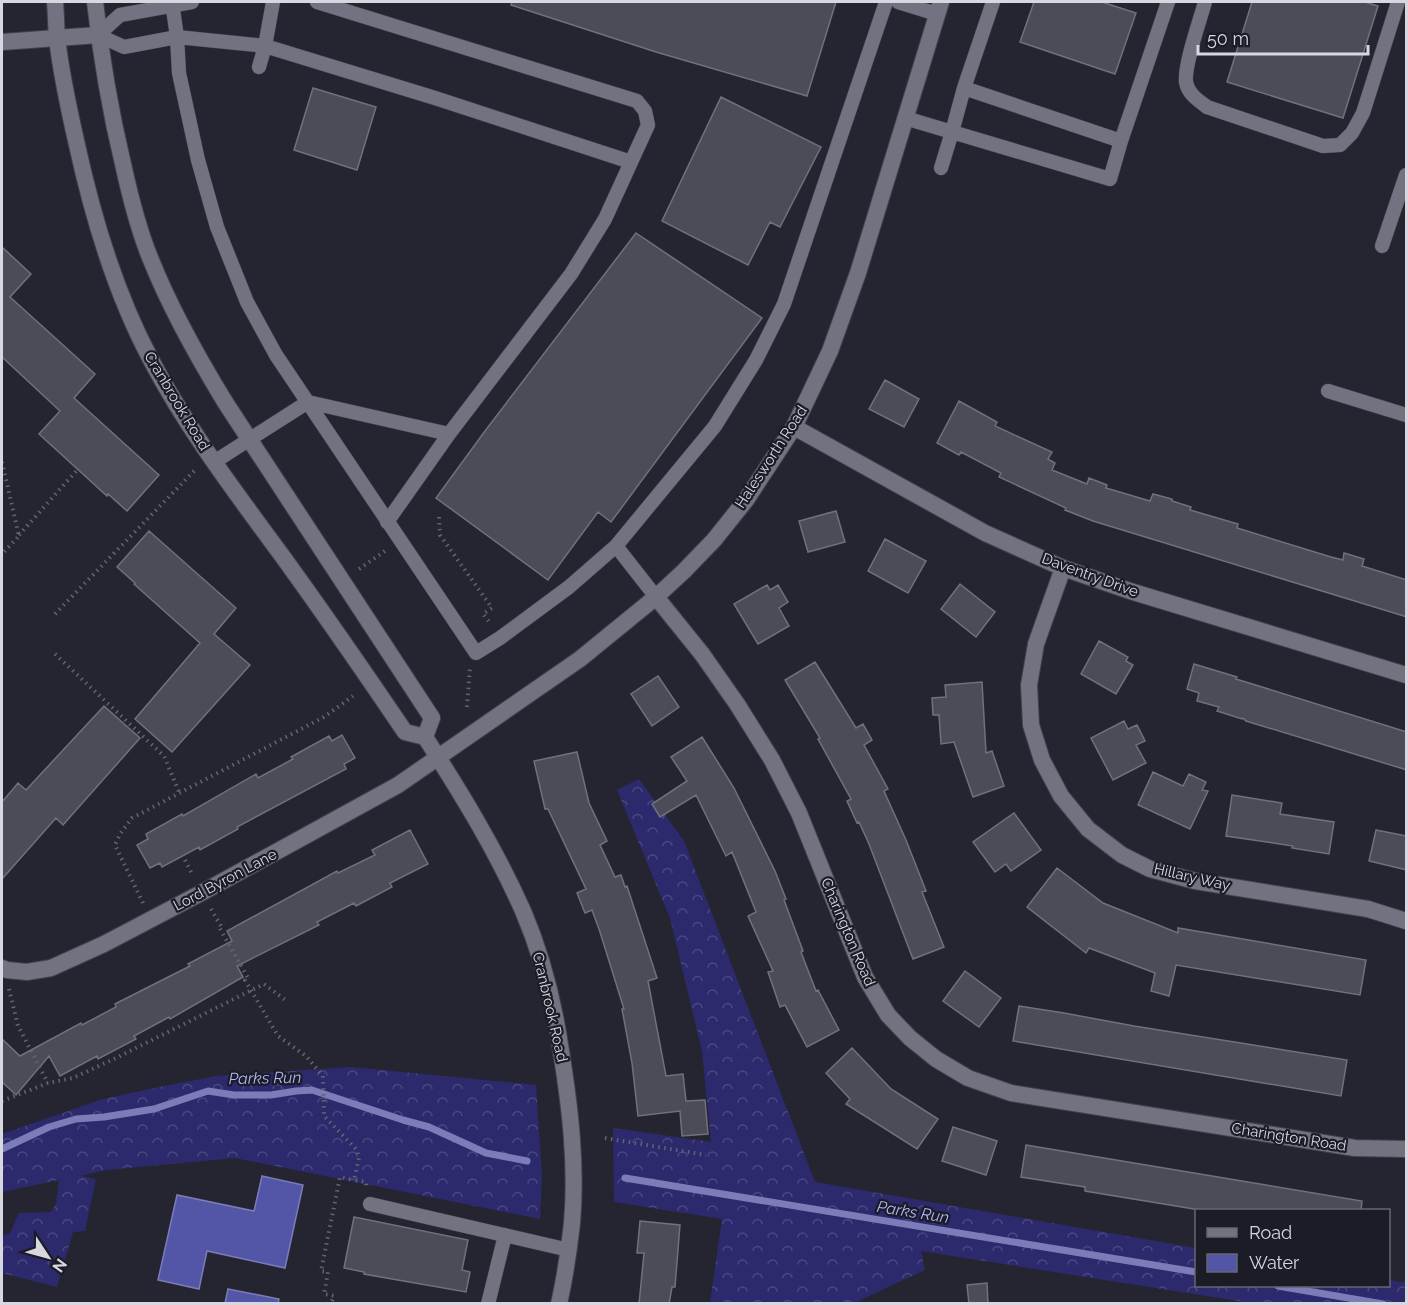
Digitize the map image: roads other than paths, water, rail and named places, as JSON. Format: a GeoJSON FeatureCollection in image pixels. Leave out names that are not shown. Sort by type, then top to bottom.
{"type":"FeatureCollection","features":[{"type":"Feature","properties":{"kind":"street","name":"Cranbrook Road"},"geometry":{"type":"LineString","coordinates":[[55,2],[57,37],[84,174],[109,263],[149,357],[214,462],[329,620],[405,732],[425,737],[464,798],[510,881],[532,934],[551,998],[562,1055],[571,1123],[572,1221],[560,1304]]}},
{"type":"Feature","properties":{"kind":"street"},"geometry":{"type":"LineString","coordinates":[[95,2],[116,133],[136,216],[165,294],[192,347],[249,440],[432,718],[425,737]]}},
{"type":"Feature","properties":{"kind":"street","name":"Halesworth Road"},"geometry":{"type":"LineString","coordinates":[[438,757],[580,659],[656,597],[714,540],[746,500],[794,427],[830,351],[844,313],[939,8]]}},
{"type":"Feature","properties":{"kind":"street"},"geometry":{"type":"LineString","coordinates":[[2,42],[99,35]]}},
{"type":"Feature","properties":{"kind":"street","name":"Daventry Drive"},"geometry":{"type":"LineString","coordinates":[[794,427],[985,533],[1063,568],[1130,591],[1407,675]]}},
{"type":"Feature","properties":{"kind":"street","name":"Hillary Way"},"geometry":{"type":"LineString","coordinates":[[1063,568],[1035,644],[1029,685],[1031,725],[1042,760],[1061,796],[1088,829],[1122,855],[1150,869],[1195,881],[1368,909],[1407,921]]}},
{"type":"Feature","properties":{"kind":"street","name":"Charington Road"},"geometry":{"type":"LineString","coordinates":[[656,597],[702,654],[772,760],[799,813],[871,987],[895,1023],[909,1038],[936,1059],[968,1078],[1011,1093],[1355,1148],[1407,1149]]}},
{"type":"Feature","properties":{"kind":"street","name":"Lord Byron Lane"},"geometry":{"type":"LineString","coordinates":[[4,969],[27,972],[51,968],[104,944],[338,819],[398,785],[438,757]]}},
{"type":"Feature","properties":{"kind":"lane"},"geometry":{"type":"LineString","coordinates":[[192,2],[172,3],[120,15],[99,35],[124,47],[177,37],[265,46],[631,162]]}},
{"type":"Feature","properties":{"kind":"lane"},"geometry":{"type":"LineString","coordinates":[[259,67],[273,2]]}},
{"type":"Feature","properties":{"kind":"lane"},"geometry":{"type":"LineString","coordinates":[[317,2],[637,101],[645,111],[648,125],[606,219],[570,274],[448,434],[387,522]]}},
{"type":"Feature","properties":{"kind":"lane"},"geometry":{"type":"LineString","coordinates":[[172,3],[179,73],[198,160],[217,228],[247,302],[276,355],[476,653],[569,587],[616,546],[715,426],[756,360],[784,304],[886,2]]}},
{"type":"Feature","properties":{"kind":"lane"},"geometry":{"type":"LineString","coordinates":[[898,2],[939,8]]}},
{"type":"Feature","properties":{"kind":"lane"},"geometry":{"type":"LineString","coordinates":[[941,168],[964,88],[993,2]]}},
{"type":"Feature","properties":{"kind":"lane"},"geometry":{"type":"LineString","coordinates":[[905,118],[1110,179],[1168,2]]}},
{"type":"Feature","properties":{"kind":"lane"},"geometry":{"type":"LineString","coordinates":[[1205,2],[1187,69],[1186,83],[1193,97],[1207,107],[1323,146],[1340,144],[1352,133],[1364,113],[1398,2]]}},
{"type":"Feature","properties":{"kind":"lane"},"geometry":{"type":"LineString","coordinates":[[964,88],[1121,141]]}},
{"type":"Feature","properties":{"kind":"lane"},"geometry":{"type":"LineString","coordinates":[[1382,246],[1407,175]]}},
{"type":"Feature","properties":{"kind":"lane"},"geometry":{"type":"LineString","coordinates":[[1328,391],[1407,415]]}},
{"type":"Feature","properties":{"kind":"lane"},"geometry":{"type":"LineString","coordinates":[[214,462],[308,402],[448,434]]}},
{"type":"Feature","properties":{"kind":"lane"},"geometry":{"type":"LineString","coordinates":[[616,546],[656,597]]}},
{"type":"Feature","properties":{"kind":"lane"},"geometry":{"type":"LineString","coordinates":[[370,1204],[569,1250]]}},
{"type":"Feature","properties":{"kind":"lane"},"geometry":{"type":"LineString","coordinates":[[488,1304],[505,1235]]}},
{"type":"Feature","properties":{"kind":"water"},"geometry":{"type":"Polygon","coordinates":[[[262,1176],[303,1185],[285,1268],[207,1251],[199,1289],[158,1280],[177,1195],[254,1211],[262,1176]]]}},
{"type":"Feature","properties":{"kind":"water"},"geometry":{"type":"Polygon","coordinates":[[[228,1289],[279,1299],[278,1303],[225,1303],[228,1289]]]}},
{"type":"Feature","properties":{"kind":"waterway","name":"Parks Run"},"geometry":{"type":"LineString","coordinates":[[2,1149],[49,1127],[76,1119],[154,1109],[208,1091],[234,1095],[271,1095],[312,1090],[429,1127],[486,1153],[527,1161]]}},
{"type":"Feature","properties":{"kind":"waterway","name":"Parks Run"},"geometry":{"type":"LineString","coordinates":[[625,1178],[1195,1272]]}},
{"type":"Feature","properties":{"kind":"waterway","name":"Parks Run"},"geometry":{"type":"LineString","coordinates":[[1284,1287],[1383,1304]]}}]}
